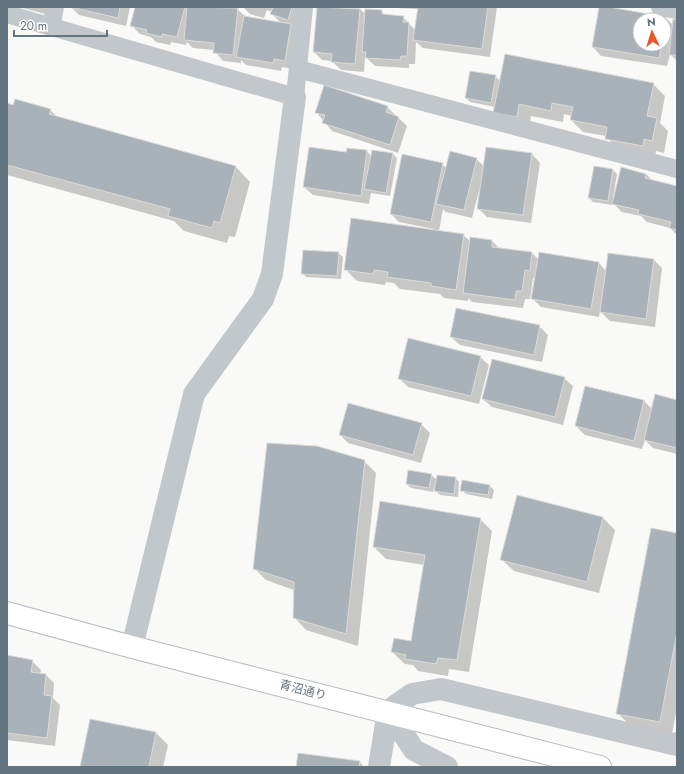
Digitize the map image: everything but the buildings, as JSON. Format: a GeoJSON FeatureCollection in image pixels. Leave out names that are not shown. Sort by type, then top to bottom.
{"type":"FeatureCollection","features":[{"type":"Feature","properties":{"kind":"street"},"geometry":{"type":"LineString","coordinates":[[132,647],[194,394],[263,299],[272,274],[295,97]]}},
{"type":"Feature","properties":{"kind":"street","name":"青沼通り"},"geometry":{"type":"LineString","coordinates":[[7,613],[132,647],[388,711],[449,729],[600,767]]}},
{"type":"Feature","properties":{"kind":"street"},"geometry":{"type":"LineString","coordinates":[[379,767],[388,711],[412,694],[441,689],[677,744]]}},
{"type":"Feature","properties":{"kind":"street"},"geometry":{"type":"LineString","coordinates":[[388,711],[414,750],[447,767]]}},
{"type":"Feature","properties":{"kind":"lane"},"geometry":{"type":"LineString","coordinates":[[51,26],[55,7]]}},
{"type":"Feature","properties":{"kind":"lane"},"geometry":{"type":"LineString","coordinates":[[7,14],[295,97],[304,7]]}},
{"type":"Feature","properties":{"kind":"lane"},"geometry":{"type":"LineString","coordinates":[[660,7],[677,10]]}},
{"type":"Feature","properties":{"kind":"lane"},"geometry":{"type":"LineString","coordinates":[[298,69],[677,169]]}}]}
